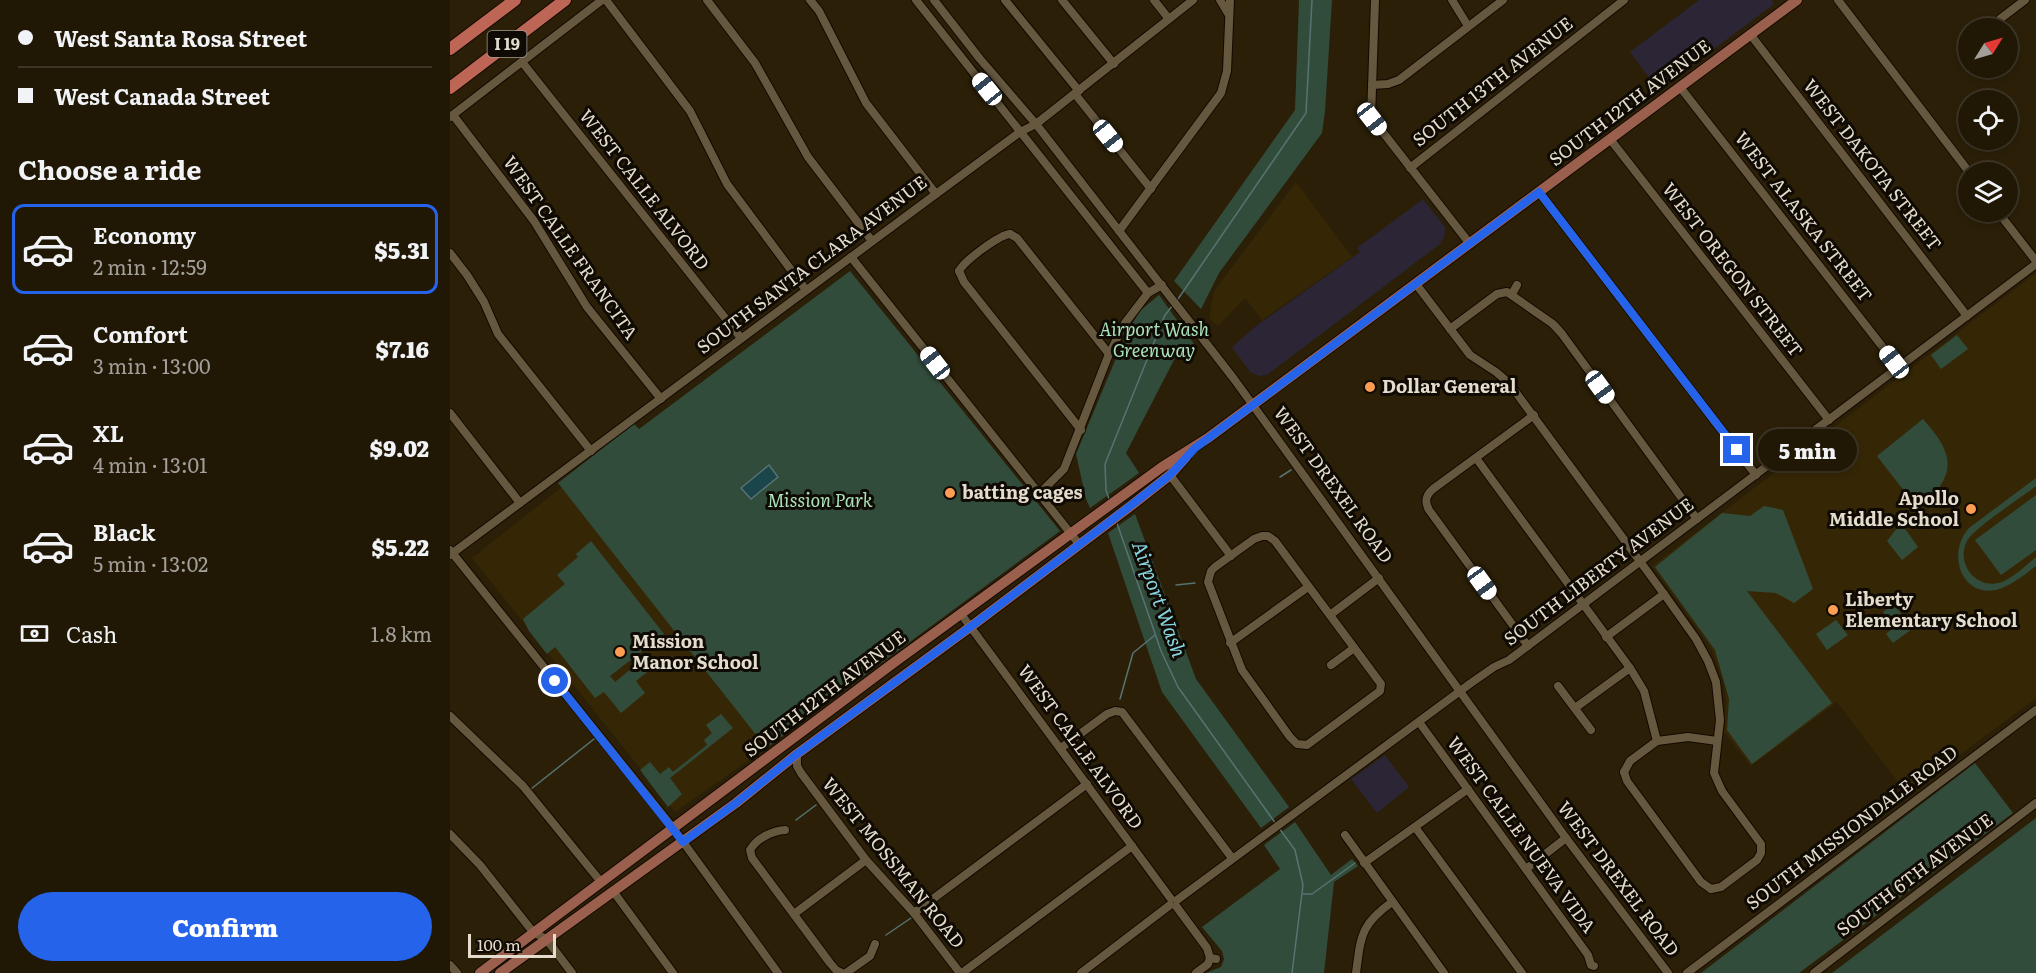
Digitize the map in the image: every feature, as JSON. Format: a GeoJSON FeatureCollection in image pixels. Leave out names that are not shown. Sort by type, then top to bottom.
{"type":"FeatureCollection","features":[{"type":"Feature","properties":{"kind":"highway","name":"I 19"},"geometry":{"type":"LineString","coordinates":[[450,50],[515,0]]}},
{"type":"Feature","properties":{"kind":"highway","name":"I 19"},"geometry":{"type":"LineString","coordinates":[[450,88],[565,0]]}},
{"type":"Feature","properties":{"kind":"main road","name":"SOUTH 12TH AVENUE"},"geometry":{"type":"LineString","coordinates":[[480,973],[1070,534],[1162,467],[1195,448],[1254,405],[1797,0]]}},
{"type":"Feature","properties":{"kind":"main road","name":"SOUTH 12TH AVENUE"},"geometry":{"type":"LineString","coordinates":[[500,973],[683,842],[797,754],[971,627],[1170,475],[1195,448]]}},
{"type":"Feature","properties":{"kind":"main road"},"geometry":{"type":"LineString","coordinates":[[770,755],[780,768]]}},
{"type":"Feature","properties":{"kind":"street"},"geometry":{"type":"LineString","coordinates":[[451,116],[602,0]]}},
{"type":"Feature","properties":{"kind":"street"},"geometry":{"type":"LineString","coordinates":[[606,0],[684,102],[704,134],[727,184],[806,290]]}},
{"type":"Feature","properties":{"kind":"street"},"geometry":{"type":"LineString","coordinates":[[707,0],[755,63],[807,157],[872,241]]}},
{"type":"Feature","properties":{"kind":"street"},"geometry":{"type":"LineString","coordinates":[[810,0],[819,11],[866,103],[936,194]]}},
{"type":"Feature","properties":{"kind":"street"},"geometry":{"type":"LineString","coordinates":[[916,0],[1148,293]]}},
{"type":"Feature","properties":{"kind":"street","name":"WEST DREXEL ROAD"},"geometry":{"type":"LineString","coordinates":[[934,0],[980,59],[1036,124],[1182,309],[1254,405],[1566,838],[1668,973]]}},
{"type":"Feature","properties":{"kind":"street"},"geometry":{"type":"LineString","coordinates":[[1005,0],[1151,189]]}},
{"type":"Feature","properties":{"kind":"street"},"geometry":{"type":"LineString","coordinates":[[1062,0],[1113,64]]}},
{"type":"Feature","properties":{"kind":"street"},"geometry":{"type":"LineString","coordinates":[[1154,0],[1169,19]]}},
{"type":"Feature","properties":{"kind":"street","name":"SOUTH SANTA CLARA AVENUE"},"geometry":{"type":"LineString","coordinates":[[451,553],[1020,132],[1036,124],[1192,0]]}},
{"type":"Feature","properties":{"kind":"street"},"geometry":{"type":"LineString","coordinates":[[1220,0],[1230,17]]}},
{"type":"Feature","properties":{"kind":"street"},"geometry":{"type":"LineString","coordinates":[[1119,231],[1221,93],[1227,71],[1230,0]]}},
{"type":"Feature","properties":{"kind":"street"},"geometry":{"type":"LineString","coordinates":[[1375,0],[1371,117],[1470,244]]}},
{"type":"Feature","properties":{"kind":"street"},"geometry":{"type":"LineString","coordinates":[[1452,0],[1468,26]]}},
{"type":"Feature","properties":{"kind":"street"},"geometry":{"type":"LineString","coordinates":[[1372,85],[1388,84],[1399,80],[1503,0]]}},
{"type":"Feature","properties":{"kind":"street"},"geometry":{"type":"LineString","coordinates":[[1838,0],[1961,162]]}},
{"type":"Feature","properties":{"kind":"street"},"geometry":{"type":"LineString","coordinates":[[2001,18],[2025,0]]}},
{"type":"Feature","properties":{"kind":"street","name":"SOUTH 13TH AVENUE"},"geometry":{"type":"LineString","coordinates":[[1410,168],[1619,2]]}},
{"type":"Feature","properties":{"kind":"street","name":"WEST DAKOTA STREET"},"geometry":{"type":"LineString","coordinates":[[1750,34],[1967,316]]}},
{"type":"Feature","properties":{"kind":"street","name":"WEST CALLE ALVORD"},"geometry":{"type":"LineString","coordinates":[[522,62],[741,338]]}},
{"type":"Feature","properties":{"kind":"street","name":"WEST ALASKA STREET"},"geometry":{"type":"LineString","coordinates":[[1680,87],[1899,368]]}},
{"type":"Feature","properties":{"kind":"street","name":"WEST CALLE FRANCITA"},"geometry":{"type":"LineString","coordinates":[[451,116],[534,221],[587,307],[661,399]]}},
{"type":"Feature","properties":{"kind":"street","name":"WEST OREGON STREET"},"geometry":{"type":"LineString","coordinates":[[1610,140],[1829,420]]}},
{"type":"Feature","properties":{"kind":"street"},"geometry":{"type":"LineString","coordinates":[[1539,192],[1756,475]]}},
{"type":"Feature","properties":{"kind":"street"},"geometry":{"type":"LineString","coordinates":[[2005,222],[2036,263]]}},
{"type":"Feature","properties":{"kind":"street"},"geometry":{"type":"LineString","coordinates":[[1081,429],[956,271],[1010,230],[1109,354]]}},
{"type":"Feature","properties":{"kind":"street"},"geometry":{"type":"LineString","coordinates":[[450,253],[484,302],[498,334],[591,451]]}},
{"type":"Feature","properties":{"kind":"street"},"geometry":{"type":"LineString","coordinates":[[851,257],[1079,544]]}},
{"type":"Feature","properties":{"kind":"street","name":"SOUTH LIBERTY AVENUE"},"geometry":{"type":"LineString","coordinates":[[1081,973],[1232,858],[1460,691],[1528,646],[2036,263]]}},
{"type":"Feature","properties":{"kind":"street"},"geometry":{"type":"LineString","coordinates":[[1039,494],[1064,469],[1109,354],[1125,323],[1148,293],[1162,285]]}},
{"type":"Feature","properties":{"kind":"street"},"geometry":{"type":"LineString","coordinates":[[1416,285],[1470,355],[1505,378],[1696,639],[1716,682],[1720,720],[1714,768],[1718,784],[1761,844],[1764,852],[1721,887],[1710,892],[1626,781],[1621,771],[1630,761],[1658,741],[1688,737],[1717,741]]}},
{"type":"Feature","properties":{"kind":"street"},"geometry":{"type":"LineString","coordinates":[[1450,329],[1497,294],[1509,293],[1517,285]]}},
{"type":"Feature","properties":{"kind":"street"},"geometry":{"type":"LineString","coordinates":[[1509,293],[1553,324],[1562,334],[1697,519]]}},
{"type":"Feature","properties":{"kind":"street"},"geometry":{"type":"LineString","coordinates":[[450,413],[520,503]]}},
{"type":"Feature","properties":{"kind":"street"},"geometry":{"type":"LineString","coordinates":[[1528,646],[1428,510],[1425,499],[1433,489],[1534,415]]}},
{"type":"Feature","properties":{"kind":"street"},"geometry":{"type":"LineString","coordinates":[[1476,458],[1630,668],[1644,691],[1658,741]]}},
{"type":"Feature","properties":{"kind":"street"},"geometry":{"type":"LineString","coordinates":[[1170,475],[1231,556]]}},
{"type":"Feature","properties":{"kind":"street"},"geometry":{"type":"LineString","coordinates":[[1268,534],[1382,687],[1380,691],[1310,743],[1300,746],[1290,737],[1242,670],[1230,643],[1208,582],[1211,571],[1231,556],[1254,539],[1268,534]]}},
{"type":"Feature","properties":{"kind":"street"},"geometry":{"type":"LineString","coordinates":[[451,553],[673,828],[778,973]]}},
{"type":"Feature","properties":{"kind":"street"},"geometry":{"type":"LineString","coordinates":[[1330,615],[1379,578]]}},
{"type":"Feature","properties":{"kind":"street"},"geometry":{"type":"LineString","coordinates":[[1230,643],[1308,586]]}},
{"type":"Feature","properties":{"kind":"street"},"geometry":{"type":"LineString","coordinates":[[1606,637],[1664,594]]}},
{"type":"Feature","properties":{"kind":"street","name":"WEST CALLE ALVORD"},"geometry":{"type":"LineString","coordinates":[[961,614],[1207,948],[1213,958],[1196,973]]}},
{"type":"Feature","properties":{"kind":"street"},"geometry":{"type":"LineString","coordinates":[[1331,665],[1354,648]]}},
{"type":"Feature","properties":{"kind":"street"},"geometry":{"type":"LineString","coordinates":[[1575,708],[1630,668]]}},
{"type":"Feature","properties":{"kind":"street"},"geometry":{"type":"LineString","coordinates":[[1558,686],[1591,730]]}},
{"type":"Feature","properties":{"kind":"street"},"geometry":{"type":"LineString","coordinates":[[1061,748],[1107,714],[1119,708],[1232,858]]}},
{"type":"Feature","properties":{"kind":"street","name":"SOUTH MISSIONDALE ROAD"},"geometry":{"type":"LineString","coordinates":[[1687,973],[2035,713]]}},
{"type":"Feature","properties":{"kind":"street"},"geometry":{"type":"LineString","coordinates":[[450,716],[523,786],[601,882]]}},
{"type":"Feature","properties":{"kind":"street","name":"WEST CALLE NUEVA VIDA"},"geometry":{"type":"LineString","coordinates":[[1419,722],[1587,955],[1591,968]]}},
{"type":"Feature","properties":{"kind":"street"},"geometry":{"type":"LineString","coordinates":[[797,754],[796,760],[801,773]]}},
{"type":"Feature","properties":{"kind":"street"},"geometry":{"type":"LineString","coordinates":[[768,778],[792,766],[801,773]]}},
{"type":"Feature","properties":{"kind":"street","name":"WEST MOSSMAN ROAD"},"geometry":{"type":"LineString","coordinates":[[801,773],[866,860],[914,912],[961,973]]}},
{"type":"Feature","properties":{"kind":"street"},"geometry":{"type":"LineString","coordinates":[[914,912],[1086,784]]}},
{"type":"Feature","properties":{"kind":"street"},"geometry":{"type":"LineString","coordinates":[[1364,862],[1468,789]]}},
{"type":"Feature","properties":{"kind":"street","name":"SOUTH 6TH AVENUE"},"geometry":{"type":"LineString","coordinates":[[1814,973],[2036,803]]}},
{"type":"Feature","properties":{"kind":"street"},"geometry":{"type":"LineString","coordinates":[[1415,827],[1522,973]]}},
{"type":"Feature","properties":{"kind":"street"},"geometry":{"type":"LineString","coordinates":[[785,830],[775,831],[754,844],[750,853],[836,970],[844,973],[870,956],[875,944]]}},
{"type":"Feature","properties":{"kind":"street"},"geometry":{"type":"LineString","coordinates":[[450,834],[480,865],[533,932],[546,939],[572,973]]}},
{"type":"Feature","properties":{"kind":"street"},"geometry":{"type":"LineString","coordinates":[[1345,835],[1444,973]]}},
{"type":"Feature","properties":{"kind":"street"},"geometry":{"type":"LineString","coordinates":[[1526,869],[1566,838]]}},
{"type":"Feature","properties":{"kind":"street"},"geometry":{"type":"LineString","coordinates":[[961,973],[1132,846]]}},
{"type":"Feature","properties":{"kind":"street"},"geometry":{"type":"LineString","coordinates":[[794,914],[866,860]]}},
{"type":"Feature","properties":{"kind":"street"},"geometry":{"type":"LineString","coordinates":[[613,891],[673,973]]}},
{"type":"Feature","properties":{"kind":"street"},"geometry":{"type":"LineString","coordinates":[[1356,973],[1361,935],[1364,929],[1379,911],[1392,902]]}},
{"type":"Feature","properties":{"kind":"street"},"geometry":{"type":"LineString","coordinates":[[450,965],[457,973]]}},
{"type":"Feature","properties":{"kind":"shaded area"},"geometry":{"type":"Polygon","coordinates":[[[1699,0],[1772,0],[1774,4],[1662,88],[1656,87],[1630,52],[1699,0]]]}},
{"type":"Feature","properties":{"kind":"shaded area"},"geometry":{"type":"Polygon","coordinates":[[[1296,182],[1352,257],[1262,320],[1245,298],[1218,326],[1209,318],[1214,291],[1296,182]]]}},
{"type":"Feature","properties":{"kind":"shaded area"},"geometry":{"type":"Polygon","coordinates":[[[1423,199],[1445,227],[1445,235],[1440,244],[1267,375],[1259,376],[1250,372],[1232,347],[1256,326],[1360,252],[1357,248],[1423,199]]]}},
{"type":"Feature","properties":{"kind":"shaded area","name":"Liberty Elementary School"},"geometry":{"type":"Polygon","coordinates":[[[2036,273],[2036,698],[1907,794],[1837,702],[1751,766],[1724,732],[1726,701],[1724,684],[1713,653],[1652,566],[2036,273]]]}},
{"type":"Feature","properties":{"kind":"shaded area","name":"Mission Manor School"},"geometry":{"type":"Polygon","coordinates":[[[562,487],[769,746],[675,812],[472,558],[562,487]]]}},
{"type":"Feature","properties":{"kind":"shaded area"},"geometry":{"type":"Polygon","coordinates":[[[1385,755],[1409,787],[1377,813],[1351,779],[1385,755]]]}},
{"type":"Feature","properties":{"kind":"green space","name":"Airport Wash Greenway"},"geometry":{"type":"Polygon","coordinates":[[[1299,0],[1332,0],[1322,133],[1219,273],[1201,309],[1174,281],[1295,110],[1299,0]]]}},
{"type":"Feature","properties":{"kind":"green space","name":"Mission Park"},"geometry":{"type":"Polygon","coordinates":[[[850,271],[1060,531],[769,746],[766,743],[764,745],[558,483],[634,424],[639,429],[850,271]]]}},
{"type":"Feature","properties":{"kind":"green space","name":"Airport Wash Greenway"},"geometry":{"type":"Polygon","coordinates":[[[1159,295],[1194,344],[1175,358],[1126,453],[1139,473],[1090,508],[1076,454],[1127,332],[1141,310],[1159,295]]]}},
{"type":"Feature","properties":{"kind":"green space"},"geometry":{"type":"Polygon","coordinates":[[[1957,335],[1968,349],[1941,369],[1931,355],[1957,335]]]}},
{"type":"Feature","properties":{"kind":"green space"},"geometry":{"type":"Polygon","coordinates":[[[1923,419],[1942,444],[1948,466],[1940,486],[1919,510],[1877,456],[1923,419]]]}},
{"type":"Feature","properties":{"kind":"green space"},"geometry":{"type":"Polygon","coordinates":[[[2036,478],[2036,486],[1972,535],[1967,541],[1964,558],[1971,574],[1984,583],[1993,584],[2011,577],[2036,557],[2036,566],[2002,588],[1984,590],[1974,587],[1966,580],[1958,561],[1962,538],[1969,528],[2036,478]]]}},
{"type":"Feature","properties":{"kind":"green space"},"geometry":{"type":"Polygon","coordinates":[[[2036,495],[2036,550],[2001,575],[1975,540],[2036,495]]]}},
{"type":"Feature","properties":{"kind":"green space"},"geometry":{"type":"Polygon","coordinates":[[[1764,506],[1783,510],[1813,589],[1794,603],[1776,593],[1747,591],[1832,703],[1752,764],[1727,730],[1729,699],[1715,650],[1655,567],[1722,513],[1750,516],[1764,506]]]}},
{"type":"Feature","properties":{"kind":"green space"},"geometry":{"type":"Polygon","coordinates":[[[1135,514],[1196,679],[1289,807],[1261,828],[1162,692],[1108,533],[1135,514]]]}},
{"type":"Feature","properties":{"kind":"green space"},"geometry":{"type":"Polygon","coordinates":[[[1901,523],[1918,547],[1902,560],[1887,541],[1901,523]]]}},
{"type":"Feature","properties":{"kind":"green space"},"geometry":{"type":"Polygon","coordinates":[[[591,541],[664,634],[610,676],[615,682],[643,659],[651,669],[636,681],[645,693],[621,713],[604,692],[595,698],[555,647],[547,654],[529,631],[523,619],[565,584],[557,575],[578,557],[576,554],[591,541]]]}},
{"type":"Feature","properties":{"kind":"green space"},"geometry":{"type":"Polygon","coordinates":[[[1894,604],[1912,629],[1893,643],[1886,634],[1894,627],[1883,612],[1894,604]]]}},
{"type":"Feature","properties":{"kind":"green space"},"geometry":{"type":"Polygon","coordinates":[[[1836,620],[1848,635],[1827,650],[1816,634],[1836,620]]]}},
{"type":"Feature","properties":{"kind":"green space"},"geometry":{"type":"Polygon","coordinates":[[[721,714],[733,728],[670,778],[682,794],[668,807],[640,770],[650,762],[660,774],[669,767],[673,772],[707,745],[704,740],[712,733],[706,725],[721,714]]]}},
{"type":"Feature","properties":{"kind":"green space"},"geometry":{"type":"Polygon","coordinates":[[[1975,763],[2013,813],[1799,973],[1701,973],[1975,763]]]}},
{"type":"Feature","properties":{"kind":"green space"},"geometry":{"type":"Polygon","coordinates":[[[2036,818],[2036,973],[1832,973],[2036,818]]]}},
{"type":"Feature","properties":{"kind":"green space"},"geometry":{"type":"Polygon","coordinates":[[[1295,822],[1331,875],[1352,859],[1358,866],[1334,882],[1324,973],[1206,973],[1221,967],[1224,959],[1222,951],[1202,927],[1280,869],[1264,845],[1295,822]]]}},
{"type":"Feature","properties":{"kind":"water"},"geometry":{"type":"Polygon","coordinates":[[[769,465],[778,477],[751,499],[741,488],[769,465]]]}},
{"type":"Feature","properties":{"kind":"waterway","name":"Airport Wash"},"geometry":{"type":"LineString","coordinates":[[1178,299],[1306,113],[1312,0]]}},
{"type":"Feature","properties":{"kind":"waterway","name":"Airport Wash"},"geometry":{"type":"LineString","coordinates":[[1109,499],[1106,490],[1105,464],[1165,315],[1173,305]]}},
{"type":"Feature","properties":{"kind":"waterway"},"geometry":{"type":"LineString","coordinates":[[1280,477],[1291,470]]}},
{"type":"Feature","properties":{"kind":"waterway","name":"Airport Wash"},"geometry":{"type":"LineString","coordinates":[[1117,523],[1161,651],[1178,687],[1276,824]]}},
{"type":"Feature","properties":{"kind":"waterway"},"geometry":{"type":"LineString","coordinates":[[1176,585],[1195,583]]}},
{"type":"Feature","properties":{"kind":"waterway"},"geometry":{"type":"LineString","coordinates":[[1120,699],[1133,653],[1155,635]]}},
{"type":"Feature","properties":{"kind":"waterway"},"geometry":{"type":"LineString","coordinates":[[531,789],[594,739]]}},
{"type":"Feature","properties":{"kind":"waterway"},"geometry":{"type":"LineString","coordinates":[[796,820],[816,805]]}},
{"type":"Feature","properties":{"kind":"waterway","name":"Airport Wash"},"geometry":{"type":"LineString","coordinates":[[1279,828],[1295,850],[1303,885],[1292,973]]}},
{"type":"Feature","properties":{"kind":"waterway"},"geometry":{"type":"LineString","coordinates":[[1303,894],[1312,894],[1355,863]]}},
{"type":"Feature","properties":{"kind":"waterway"},"geometry":{"type":"LineString","coordinates":[[886,935],[911,918]]}},
{"type":"Feature","properties":{"kind":"place","name":"Dollar General"},"geometry":{"type":"Point","coordinates":[1370,387]}},
{"type":"Feature","properties":{"kind":"place","name":"batting cages"},"geometry":{"type":"Point","coordinates":[950,493]}},
{"type":"Feature","properties":{"kind":"place","name":"Apollo Middle School"},"geometry":{"type":"Point","coordinates":[1971,509]}},
{"type":"Feature","properties":{"kind":"place","name":"Liberty Elementary School"},"geometry":{"type":"Point","coordinates":[1833,610]}},
{"type":"Feature","properties":{"kind":"place","name":"Mission Manor School"},"geometry":{"type":"Point","coordinates":[620,652]}},
{"type":"Feature","properties":{"kind":"route"},"geometry":{"type":"LineString","coordinates":[[555,681],[683,842],[797,754],[1125,510],[1170,475],[1195,448],[1539,192],[1737,450]]}}]}
